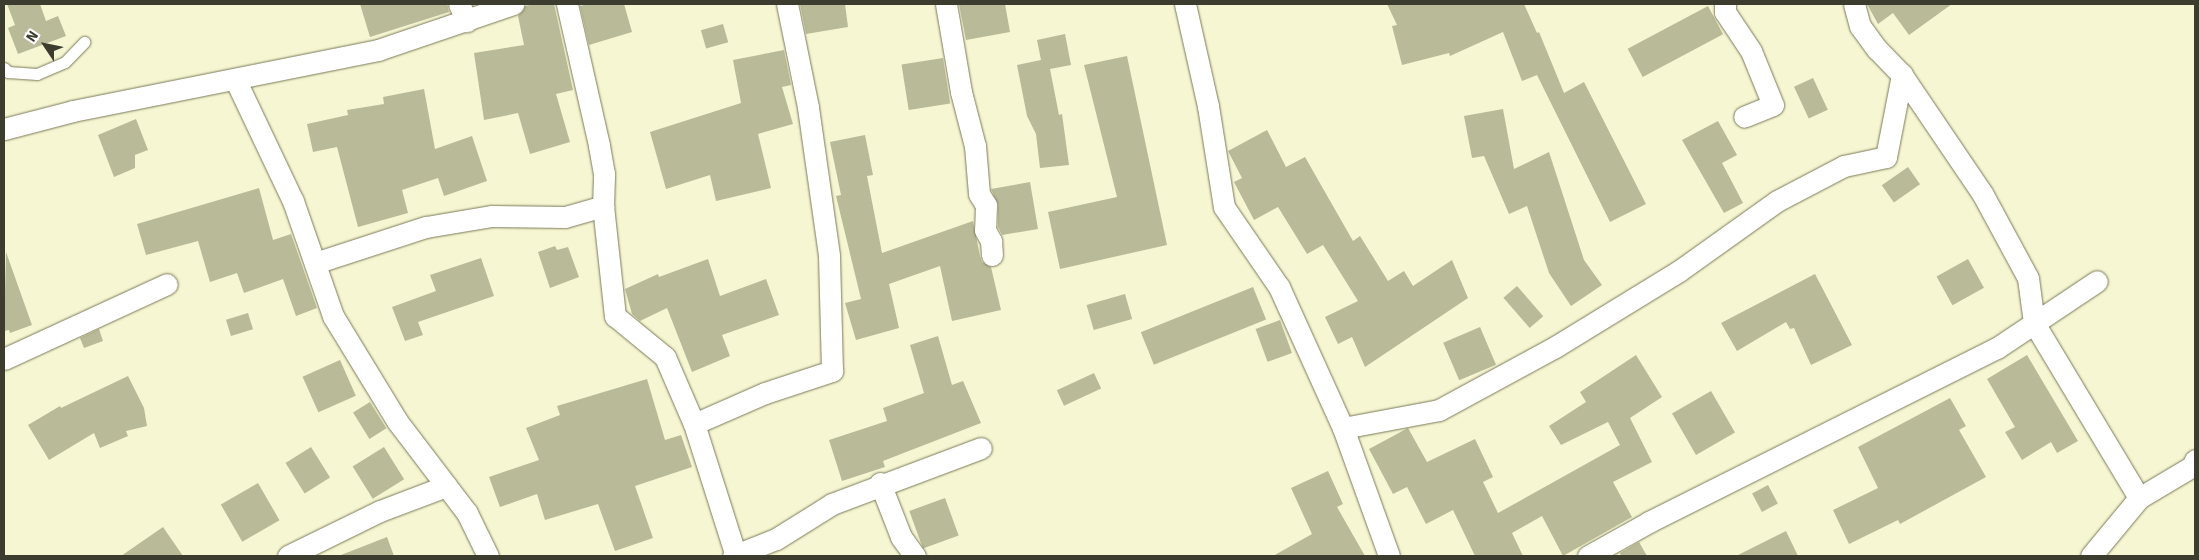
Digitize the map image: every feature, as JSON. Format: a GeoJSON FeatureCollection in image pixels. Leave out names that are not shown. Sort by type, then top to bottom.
{"type":"FeatureCollection","features":[{"type":"Feature","properties":{"kind":"street"},"geometry":{"type":"LineString","coordinates":[[4,129],[73,111],[378,50],[463,12],[513,4]]}},
{"type":"Feature","properties":{"kind":"street"},"geometry":{"type":"LineString","coordinates":[[567,4],[604,174],[603,206],[616,316],[665,358],[694,424],[734,555],[776,539],[832,504],[880,483],[981,448]]}},
{"type":"Feature","properties":{"kind":"street"},"geometry":{"type":"LineString","coordinates":[[694,424],[765,393],[832,370],[829,256],[808,107],[787,4]]}},
{"type":"Feature","properties":{"kind":"street"},"geometry":{"type":"LineString","coordinates":[[946,4],[961,92],[975,146],[979,194],[986,206],[985,230],[991,241],[992,255]]}},
{"type":"Feature","properties":{"kind":"street"},"geometry":{"type":"LineString","coordinates":[[1185,4],[1208,106],[1224,207],[1279,287],[1343,428],[1389,556]]}},
{"type":"Feature","properties":{"kind":"street"},"geometry":{"type":"LineString","coordinates":[[1725,4],[1725,12],[1751,51],[1773,105],[1744,117]]}},
{"type":"Feature","properties":{"kind":"street"},"geometry":{"type":"LineString","coordinates":[[1854,4],[1860,26],[1876,49],[1902,75],[1982,194],[2028,278],[2034,323],[2139,498]]}},
{"type":"Feature","properties":{"kind":"street"},"geometry":{"type":"LineString","coordinates":[[1343,428],[1439,410],[1555,347],[1680,271],[1777,202],[1844,166],[1886,157],[1902,75]]}},
{"type":"Feature","properties":{"kind":"street"},"geometry":{"type":"LineString","coordinates":[[235,79],[293,201],[333,316],[355,356],[397,421],[467,513],[488,556]]}},
{"type":"Feature","properties":{"kind":"street"},"geometry":{"type":"LineString","coordinates":[[315,264],[426,227],[492,216],[564,217],[603,206]]}},
{"type":"Feature","properties":{"kind":"street"},"geometry":{"type":"LineString","coordinates":[[1588,556],[1657,517],[1910,393],[1996,348],[2097,281]]}},
{"type":"Feature","properties":{"kind":"street"},"geometry":{"type":"LineString","coordinates":[[4,359],[167,284]]}},
{"type":"Feature","properties":{"kind":"street"},"geometry":{"type":"LineString","coordinates":[[2093,555],[2139,498],[2195,464]]}},
{"type":"Feature","properties":{"kind":"street"},"geometry":{"type":"LineString","coordinates":[[880,483],[901,538],[915,556]]}},
{"type":"Feature","properties":{"kind":"street"},"geometry":{"type":"LineString","coordinates":[[288,556],[380,511],[446,486]]}},
{"type":"Feature","properties":{"kind":"lane"},"geometry":{"type":"LineString","coordinates":[[4,68],[8,72],[37,74],[65,62],[84,42]]}},
{"type":"Feature","properties":{"kind":"building"},"geometry":{"type":"Polygon","coordinates":[[[7,4],[40,4],[46,21],[58,16],[66,36],[18,54],[8,28],[15,25],[7,4]]]}},
{"type":"Feature","properties":{"kind":"building"},"geometry":{"type":"Polygon","coordinates":[[[360,4],[447,4],[449,12],[370,37],[360,4]]]}},
{"type":"Feature","properties":{"kind":"building"},"geometry":{"type":"Polygon","coordinates":[[[554,4],[573,90],[556,94],[570,142],[530,154],[518,113],[484,120],[474,53],[524,45],[518,16],[525,6],[554,4]]]}},
{"type":"Feature","properties":{"kind":"building"},"geometry":{"type":"Polygon","coordinates":[[[588,4],[624,4],[632,32],[589,45],[580,6],[588,4]]]}},
{"type":"Feature","properties":{"kind":"building"},"geometry":{"type":"Polygon","coordinates":[[[800,4],[845,4],[848,27],[806,34],[800,4]]]}},
{"type":"Feature","properties":{"kind":"building"},"geometry":{"type":"Polygon","coordinates":[[[959,4],[1005,4],[1010,32],[966,40],[959,4]]]}},
{"type":"Feature","properties":{"kind":"building"},"geometry":{"type":"Polygon","coordinates":[[[1387,4],[1524,4],[1537,33],[1539,32],[1564,93],[1584,82],[1646,204],[1610,222],[1537,75],[1522,81],[1503,32],[1450,56],[1449,53],[1402,65],[1392,26],[1397,25],[1387,4]]]}},
{"type":"Feature","properties":{"kind":"building"},"geometry":{"type":"Polygon","coordinates":[[[1867,4],[1952,4],[1909,35],[1893,13],[1878,24],[1867,4]]]}},
{"type":"Feature","properties":{"kind":"building"},"geometry":{"type":"Polygon","coordinates":[[[1708,6],[1723,34],[1643,77],[1628,49],[1708,6]]]}},
{"type":"Feature","properties":{"kind":"building"},"geometry":{"type":"Polygon","coordinates":[[[723,24],[728,42],[706,49],[701,30],[723,24]]]}},
{"type":"Feature","properties":{"kind":"building"},"geometry":{"type":"Polygon","coordinates":[[[1065,34],[1071,65],[1050,69],[1059,115],[1062,114],[1069,165],[1040,168],[1036,134],[1027,116],[1017,65],[1041,60],[1037,40],[1065,34]]]}},
{"type":"Feature","properties":{"kind":"building"},"geometry":{"type":"Polygon","coordinates":[[[784,50],[791,85],[782,87],[793,124],[758,134],[771,188],[716,201],[710,175],[666,189],[650,132],[741,103],[733,60],[784,50]]]}},
{"type":"Feature","properties":{"kind":"building"},"geometry":{"type":"Polygon","coordinates":[[[1127,56],[1167,245],[1060,269],[1048,212],[1117,197],[1084,65],[1127,56]]]}},
{"type":"Feature","properties":{"kind":"building"},"geometry":{"type":"Polygon","coordinates":[[[943,58],[950,103],[909,110],[902,65],[943,58]]]}},
{"type":"Feature","properties":{"kind":"building"},"geometry":{"type":"Polygon","coordinates":[[[1813,78],[1828,110],[1809,119],[1794,87],[1813,78]]]}},
{"type":"Feature","properties":{"kind":"building"},"geometry":{"type":"Polygon","coordinates":[[[424,89],[435,149],[472,136],[487,181],[444,196],[438,178],[402,190],[408,213],[358,227],[337,147],[313,152],[307,124],[348,115],[347,110],[384,104],[383,97],[424,89]]]}},
{"type":"Feature","properties":{"kind":"building"},"geometry":{"type":"Polygon","coordinates":[[[1503,109],[1514,169],[1549,152],[1584,260],[1602,285],[1571,306],[1549,273],[1527,206],[1509,214],[1484,156],[1472,158],[1464,116],[1503,109]]]}},
{"type":"Feature","properties":{"kind":"building"},"geometry":{"type":"Polygon","coordinates":[[[136,119],[148,150],[135,155],[135,168],[114,177],[98,135],[136,119]]]}},
{"type":"Feature","properties":{"kind":"building"},"geometry":{"type":"Polygon","coordinates":[[[1718,121],[1737,155],[1722,163],[1743,203],[1724,213],[1682,140],[1718,121]]]}},
{"type":"Feature","properties":{"kind":"building"},"geometry":{"type":"Polygon","coordinates":[[[1267,130],[1286,167],[1305,157],[1353,241],[1360,236],[1388,281],[1404,271],[1413,286],[1452,260],[1468,298],[1365,367],[1352,337],[1338,344],[1325,317],[1358,301],[1323,245],[1307,254],[1278,207],[1254,220],[1234,182],[1242,178],[1228,151],[1267,130]]]}},
{"type":"Feature","properties":{"kind":"building"},"geometry":{"type":"Polygon","coordinates":[[[865,135],[873,175],[867,176],[882,253],[973,221],[980,256],[982,262],[991,267],[1001,310],[952,321],[940,266],[889,284],[899,328],[856,340],[845,303],[861,299],[836,196],[841,195],[830,142],[865,135]]]}},
{"type":"Feature","properties":{"kind":"building"},"geometry":{"type":"Polygon","coordinates":[[[1908,167],[1920,184],[1894,203],[1882,185],[1908,167]]]}},
{"type":"Feature","properties":{"kind":"building"},"geometry":{"type":"Polygon","coordinates":[[[1030,182],[1038,229],[1002,235],[998,227],[998,205],[991,189],[1030,182]]]}},
{"type":"Feature","properties":{"kind":"building"},"geometry":{"type":"Polygon","coordinates":[[[259,188],[273,240],[291,234],[317,308],[296,316],[283,279],[244,293],[237,273],[210,282],[198,241],[146,255],[137,224],[259,188]]]}},
{"type":"Feature","properties":{"kind":"building"},"geometry":{"type":"Polygon","coordinates":[[[555,246],[557,250],[568,247],[579,277],[550,288],[538,252],[555,246]]]}},
{"type":"Feature","properties":{"kind":"building"},"geometry":{"type":"Polygon","coordinates":[[[6,252],[32,325],[10,333],[9,330],[4,331],[6,252]]]}},
{"type":"Feature","properties":{"kind":"building"},"geometry":{"type":"Polygon","coordinates":[[[481,258],[494,296],[418,322],[423,335],[405,341],[392,307],[436,291],[430,275],[481,258]]]}},
{"type":"Feature","properties":{"kind":"building"},"geometry":{"type":"Polygon","coordinates":[[[708,259],[720,296],[766,279],[779,315],[722,335],[730,356],[692,372],[667,308],[640,321],[632,314],[625,289],[658,274],[659,277],[708,259]]]}},
{"type":"Feature","properties":{"kind":"building"},"geometry":{"type":"Polygon","coordinates":[[[1968,259],[1984,288],[1953,305],[1937,276],[1968,259]]]}},
{"type":"Feature","properties":{"kind":"building"},"geometry":{"type":"Polygon","coordinates":[[[1815,274],[1852,345],[1811,365],[1794,328],[1790,329],[1786,322],[1737,351],[1721,323],[1815,274]]]}},
{"type":"Feature","properties":{"kind":"building"},"geometry":{"type":"Polygon","coordinates":[[[1517,286],[1543,316],[1530,328],[1503,298],[1517,286]]]}},
{"type":"Feature","properties":{"kind":"building"},"geometry":{"type":"Polygon","coordinates":[[[1253,287],[1266,319],[1154,365],[1141,332],[1253,287]]]}},
{"type":"Feature","properties":{"kind":"building"},"geometry":{"type":"Polygon","coordinates":[[[1125,294],[1132,319],[1094,330],[1087,305],[1125,294]]]}},
{"type":"Feature","properties":{"kind":"building"},"geometry":{"type":"Polygon","coordinates":[[[248,313],[253,329],[231,336],[226,320],[248,313]]]}},
{"type":"Feature","properties":{"kind":"building"},"geometry":{"type":"Polygon","coordinates":[[[1280,320],[1292,353],[1268,362],[1256,329],[1280,320]]]}},
{"type":"Feature","properties":{"kind":"building"},"geometry":{"type":"Polygon","coordinates":[[[1480,327],[1496,365],[1459,380],[1443,343],[1480,327]]]}},
{"type":"Feature","properties":{"kind":"building"},"geometry":{"type":"Polygon","coordinates":[[[99,329],[103,341],[84,348],[80,338],[99,329]]]}},
{"type":"Feature","properties":{"kind":"building"},"geometry":{"type":"Polygon","coordinates":[[[938,336],[952,385],[963,381],[981,423],[883,461],[885,467],[842,481],[829,440],[887,421],[883,408],[924,393],[910,345],[938,336]]]}},
{"type":"Feature","properties":{"kind":"building"},"geometry":{"type":"Polygon","coordinates":[[[1636,355],[1662,397],[1630,418],[1652,462],[1613,482],[1632,517],[1563,556],[1542,516],[1512,533],[1523,556],[1475,556],[1453,510],[1426,524],[1407,487],[1393,494],[1369,449],[1408,428],[1427,462],[1475,439],[1493,477],[1483,482],[1498,513],[1620,445],[1608,422],[1561,445],[1549,426],[1586,402],[1580,392],[1636,355]]]}},
{"type":"Feature","properties":{"kind":"building"},"geometry":{"type":"Polygon","coordinates":[[[2027,355],[2078,441],[2057,453],[2051,442],[2022,460],[2005,432],[2015,427],[1987,379],[2027,355]]]}},
{"type":"Feature","properties":{"kind":"building"},"geometry":{"type":"Polygon","coordinates":[[[340,360],[356,396],[318,412],[303,377],[340,360]]]}},
{"type":"Feature","properties":{"kind":"building"},"geometry":{"type":"Polygon","coordinates":[[[1094,373],[1101,388],[1064,406],[1057,390],[1094,373]]]}},
{"type":"Feature","properties":{"kind":"building"},"geometry":{"type":"Polygon","coordinates":[[[128,376],[144,408],[147,426],[126,431],[128,436],[100,448],[94,433],[49,460],[28,425],[60,406],[61,408],[128,376]]]}},
{"type":"Feature","properties":{"kind":"building"},"geometry":{"type":"Polygon","coordinates":[[[647,379],[665,440],[681,435],[692,467],[635,486],[653,538],[615,551],[598,504],[545,520],[537,494],[500,507],[489,477],[539,460],[526,428],[560,415],[557,406],[647,379]]]}},
{"type":"Feature","properties":{"kind":"building"},"geometry":{"type":"Polygon","coordinates":[[[1711,391],[1735,433],[1696,455],[1672,414],[1711,391]]]}},
{"type":"Feature","properties":{"kind":"building"},"geometry":{"type":"Polygon","coordinates":[[[1950,398],[1966,426],[1959,430],[1986,477],[1900,524],[1898,520],[1849,544],[1833,510],[1878,488],[1858,447],[1950,398]]]}},
{"type":"Feature","properties":{"kind":"building"},"geometry":{"type":"Polygon","coordinates":[[[370,402],[386,428],[369,439],[353,413],[370,402]]]}},
{"type":"Feature","properties":{"kind":"building"},"geometry":{"type":"Polygon","coordinates":[[[311,447],[330,478],[305,493],[286,463],[311,447]]]}},
{"type":"Feature","properties":{"kind":"building"},"geometry":{"type":"Polygon","coordinates":[[[384,447],[404,479],[373,499],[353,467],[384,447]]]}},
{"type":"Feature","properties":{"kind":"building"},"geometry":{"type":"Polygon","coordinates":[[[1328,471],[1343,504],[1337,507],[1365,556],[1273,556],[1312,534],[1291,488],[1328,471]]]}},
{"type":"Feature","properties":{"kind":"building"},"geometry":{"type":"Polygon","coordinates":[[[258,483],[280,520],[242,542],[221,504],[258,483]]]}},
{"type":"Feature","properties":{"kind":"building"},"geometry":{"type":"Polygon","coordinates":[[[1768,485],[1778,504],[1762,512],[1752,493],[1768,485]]]}},
{"type":"Feature","properties":{"kind":"building"},"geometry":{"type":"Polygon","coordinates":[[[945,498],[959,536],[923,549],[909,511],[945,498]]]}},
{"type":"Feature","properties":{"kind":"building"},"geometry":{"type":"Polygon","coordinates":[[[163,527],[183,556],[121,556],[163,527]]]}},
{"type":"Feature","properties":{"kind":"building"},"geometry":{"type":"Polygon","coordinates":[[[1786,531],[1798,556],[1736,556],[1786,531]]]}},
{"type":"Feature","properties":{"kind":"building"},"geometry":{"type":"Polygon","coordinates":[[[387,537],[394,556],[341,556],[341,555],[387,537]]]}},
{"type":"Feature","properties":{"kind":"building"},"geometry":{"type":"Polygon","coordinates":[[[1639,542],[1647,556],[1621,556],[1620,553],[1639,542]]]}}]}
